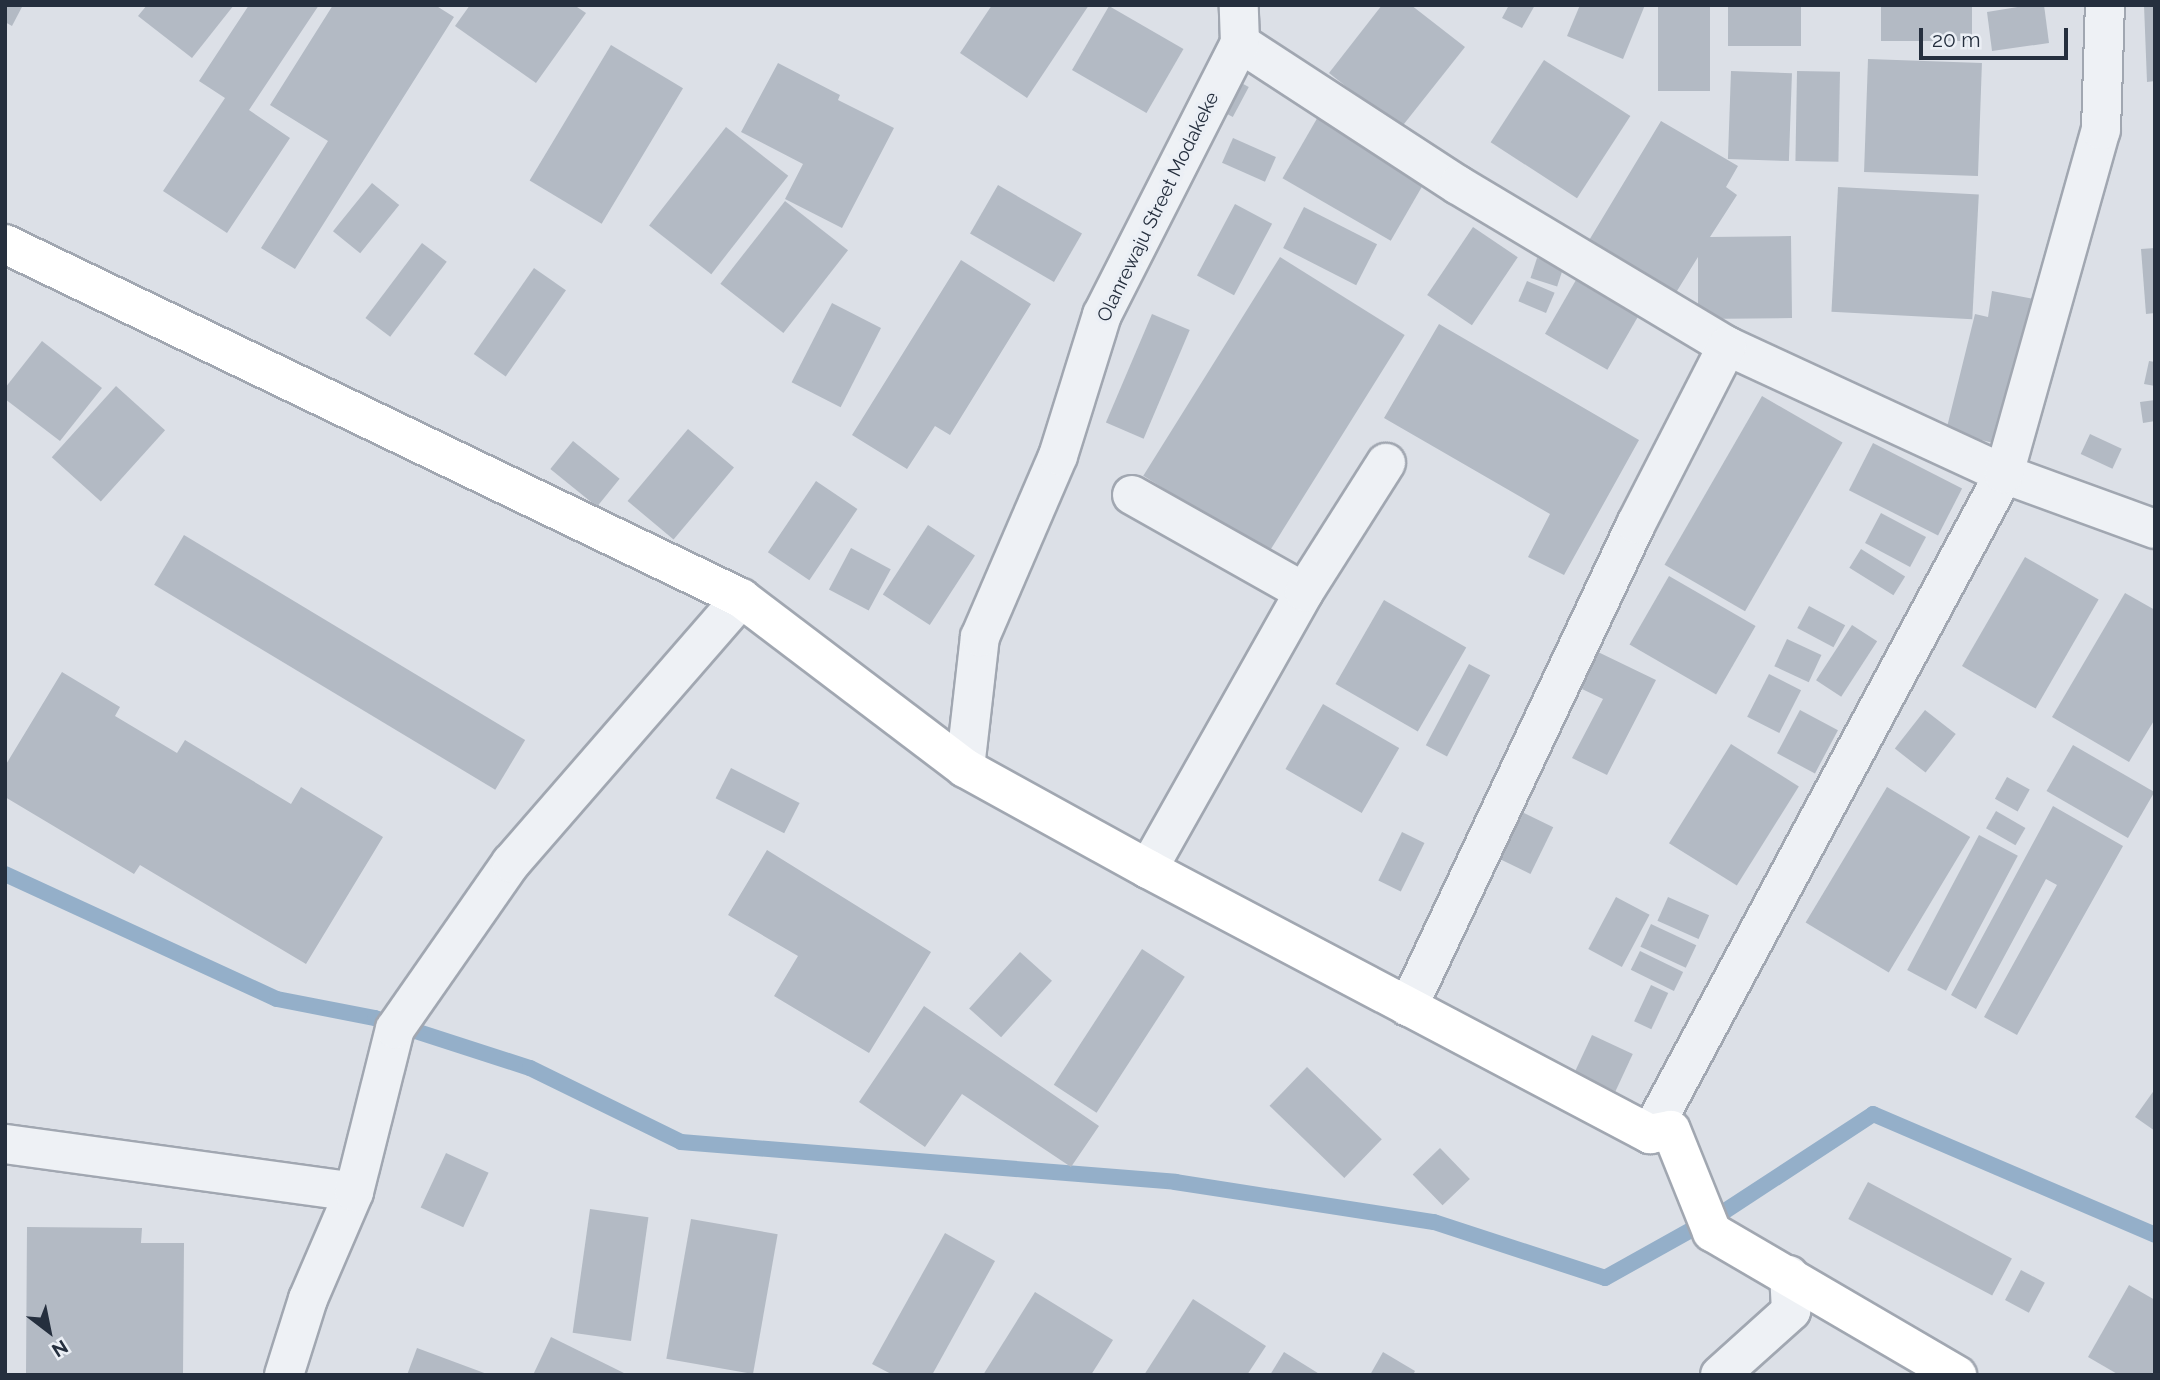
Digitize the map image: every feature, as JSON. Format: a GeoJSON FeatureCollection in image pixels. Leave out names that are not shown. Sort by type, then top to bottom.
{"type":"FeatureCollection","features":[{"type":"Feature","properties":{"kind":"main road"},"geometry":{"type":"LineString","coordinates":[[5,244],[741,598],[965,768],[1408,1007],[1661,1132],[1712,1232],[1956,1375]]}},
{"type":"Feature","properties":{"kind":"street","name":"Olanrewaju Street Modakeke"},"geometry":{"type":"LineString","coordinates":[[965,768],[980,637],[1058,456],[1102,315],[1240,44],[1239,5]]}},
{"type":"Feature","properties":{"kind":"street"},"geometry":{"type":"LineString","coordinates":[[1661,1132],[2004,474],[2101,130],[2105,5]]}},
{"type":"Feature","properties":{"kind":"street"},"geometry":{"type":"LineString","coordinates":[[1240,44],[1458,185],[1727,346],[2004,474],[2155,529]]}},
{"type":"Feature","properties":{"kind":"street"},"geometry":{"type":"LineString","coordinates":[[1408,1007],[1636,524],[1727,346]]}},
{"type":"Feature","properties":{"kind":"street"},"geometry":{"type":"LineString","coordinates":[[1148,869],[1304,592],[1386,463]]}},
{"type":"Feature","properties":{"kind":"street"},"geometry":{"type":"LineString","coordinates":[[1132,495],[1304,592]]}},
{"type":"Feature","properties":{"kind":"street"},"geometry":{"type":"LineString","coordinates":[[284,1375],[308,1299],[354,1192],[395,1029],[511,863],[741,598]]}},
{"type":"Feature","properties":{"kind":"street"},"geometry":{"type":"LineString","coordinates":[[5,1144],[354,1192]]}},
{"type":"Feature","properties":{"kind":"street"},"geometry":{"type":"LineString","coordinates":[[1720,1375],[1791,1311],[1789,1275]]}},
{"type":"Feature","properties":{"kind":"building"},"geometry":{"type":"Polygon","coordinates":[[[5,5],[23,5],[12,26],[5,22],[5,5]]]}},
{"type":"Feature","properties":{"kind":"building"},"geometry":{"type":"Polygon","coordinates":[[[147,5],[234,5],[192,58],[138,16],[147,5]]]}},
{"type":"Feature","properties":{"kind":"building"},"geometry":{"type":"Polygon","coordinates":[[[249,5],[319,5],[249,110],[290,138],[227,233],[163,191],[225,98],[199,81],[249,5]]]}},
{"type":"Feature","properties":{"kind":"building"},"geometry":{"type":"Polygon","coordinates":[[[333,5],[435,5],[454,17],[295,269],[261,248],[328,141],[270,105],[333,5]]]}},
{"type":"Feature","properties":{"kind":"building"},"geometry":{"type":"Polygon","coordinates":[[[470,5],[574,5],[586,13],[536,83],[455,26],[470,5]]]}},
{"type":"Feature","properties":{"kind":"building"},"geometry":{"type":"Polygon","coordinates":[[[992,5],[1089,5],[1027,98],[960,53],[992,5]]]}},
{"type":"Feature","properties":{"kind":"building"},"geometry":{"type":"Polygon","coordinates":[[[1382,5],[1411,5],[1465,47],[1400,129],[1329,73],[1382,5]]]}},
{"type":"Feature","properties":{"kind":"building"},"geometry":{"type":"Polygon","coordinates":[[[1509,5],[1535,5],[1522,28],[1502,18],[1509,5]]]}},
{"type":"Feature","properties":{"kind":"building"},"geometry":{"type":"Polygon","coordinates":[[[1580,5],[1645,5],[1623,59],[1567,36],[1580,5]]]}},
{"type":"Feature","properties":{"kind":"building"},"geometry":{"type":"Polygon","coordinates":[[[1658,5],[1710,5],[1710,91],[1658,91],[1658,5]]]}},
{"type":"Feature","properties":{"kind":"building"},"geometry":{"type":"Polygon","coordinates":[[[1728,5],[1801,5],[1801,46],[1728,46],[1728,5]]]}},
{"type":"Feature","properties":{"kind":"building"},"geometry":{"type":"Polygon","coordinates":[[[1881,5],[1972,5],[1972,41],[1881,41],[1881,5]]]}},
{"type":"Feature","properties":{"kind":"building"},"geometry":{"type":"Polygon","coordinates":[[[2044,5],[2049,43],[1992,51],[1987,12],[2044,5]]]}},
{"type":"Feature","properties":{"kind":"building"},"geometry":{"type":"Polygon","coordinates":[[[2144,5],[2155,5],[2155,81],[2147,82],[2144,5]]]}},
{"type":"Feature","properties":{"kind":"building"},"geometry":{"type":"Polygon","coordinates":[[[1109,6],[1183,49],[1146,113],[1072,70],[1109,6]]]}},
{"type":"Feature","properties":{"kind":"building"},"geometry":{"type":"Polygon","coordinates":[[[611,45],[683,88],[602,224],[530,180],[611,45]]]}},
{"type":"Feature","properties":{"kind":"building"},"geometry":{"type":"Polygon","coordinates":[[[1868,59],[1982,63],[1978,176],[1864,172],[1868,59]]]}},
{"type":"Feature","properties":{"kind":"building"},"geometry":{"type":"Polygon","coordinates":[[[1544,60],[1630,116],[1577,198],[1491,142],[1544,60]]]}},
{"type":"Feature","properties":{"kind":"building"},"geometry":{"type":"Polygon","coordinates":[[[778,63],[840,95],[838,100],[894,128],[842,228],[785,199],[803,164],[741,132],[778,63]]]}},
{"type":"Feature","properties":{"kind":"building"},"geometry":{"type":"Polygon","coordinates":[[[1731,71],[1792,73],[1789,161],[1728,159],[1731,71]]]}},
{"type":"Feature","properties":{"kind":"building"},"geometry":{"type":"Polygon","coordinates":[[[1797,71],[1840,72],[1838,162],[1795,161],[1797,71]]]}},
{"type":"Feature","properties":{"kind":"building"},"geometry":{"type":"Polygon","coordinates":[[[1232,78],[1249,87],[1233,117],[1216,108],[1232,78]]]}},
{"type":"Feature","properties":{"kind":"building"},"geometry":{"type":"Polygon","coordinates":[[[1319,115],[1427,178],[1391,241],[1282,178],[1319,115]]]}},
{"type":"Feature","properties":{"kind":"building"},"geometry":{"type":"Polygon","coordinates":[[[1661,121],[1738,166],[1726,187],[1737,195],[1710,237],[1791,236],[1792,318],[1698,319],[1698,257],[1672,299],[1585,247],[1661,121]]]}},
{"type":"Feature","properties":{"kind":"building"},"geometry":{"type":"Polygon","coordinates":[[[726,127],[788,176],[711,274],[649,226],[726,127]]]}},
{"type":"Feature","properties":{"kind":"building"},"geometry":{"type":"Polygon","coordinates":[[[1233,138],[1276,157],[1265,182],[1222,163],[1233,138]]]}},
{"type":"Feature","properties":{"kind":"building"},"geometry":{"type":"Polygon","coordinates":[[[372,183],[399,205],[360,253],[333,231],[372,183]]]}},
{"type":"Feature","properties":{"kind":"building"},"geometry":{"type":"Polygon","coordinates":[[[998,185],[1082,233],[1054,282],[970,233],[998,185]]]}},
{"type":"Feature","properties":{"kind":"building"},"geometry":{"type":"Polygon","coordinates":[[[1838,187],[1979,194],[1972,319],[1831,312],[1838,187]]]}},
{"type":"Feature","properties":{"kind":"building"},"geometry":{"type":"Polygon","coordinates":[[[785,201],[848,250],[783,333],[720,284],[785,201]]]}},
{"type":"Feature","properties":{"kind":"building"},"geometry":{"type":"Polygon","coordinates":[[[1235,204],[1272,224],[1234,295],[1197,276],[1235,204]]]}},
{"type":"Feature","properties":{"kind":"building"},"geometry":{"type":"Polygon","coordinates":[[[1304,207],[1377,244],[1356,285],[1283,248],[1304,207]]]}},
{"type":"Feature","properties":{"kind":"building"},"geometry":{"type":"Polygon","coordinates":[[[1473,227],[1518,257],[1472,325],[1427,295],[1473,227]]]}},
{"type":"Feature","properties":{"kind":"building"},"geometry":{"type":"Polygon","coordinates":[[[422,243],[447,262],[390,337],[365,318],[422,243]]]}},
{"type":"Feature","properties":{"kind":"building"},"geometry":{"type":"Polygon","coordinates":[[[2155,248],[2155,313],[2146,314],[2141,249],[2155,248]]]}},
{"type":"Feature","properties":{"kind":"building"},"geometry":{"type":"Polygon","coordinates":[[[1280,257],[1405,335],[1268,554],[1143,476],[1280,257]]]}},
{"type":"Feature","properties":{"kind":"building"},"geometry":{"type":"Polygon","coordinates":[[[1537,258],[1564,267],[1557,287],[1531,278],[1537,258]]]}},
{"type":"Feature","properties":{"kind":"building"},"geometry":{"type":"Polygon","coordinates":[[[961,260],[1031,304],[950,435],[935,426],[907,469],[852,435],[961,260]]]}},
{"type":"Feature","properties":{"kind":"building"},"geometry":{"type":"Polygon","coordinates":[[[534,268],[566,290],[506,376],[474,354],[534,268]]]}},
{"type":"Feature","properties":{"kind":"building"},"geometry":{"type":"Polygon","coordinates":[[[1576,280],[1638,316],[1607,370],[1545,334],[1576,280]]]}},
{"type":"Feature","properties":{"kind":"building"},"geometry":{"type":"Polygon","coordinates":[[[1527,281],[1555,293],[1546,313],[1518,301],[1527,281]]]}},
{"type":"Feature","properties":{"kind":"building"},"geometry":{"type":"Polygon","coordinates":[[[1992,291],[2039,300],[1997,444],[1946,431],[1975,314],[1988,317],[1992,291]]]}},
{"type":"Feature","properties":{"kind":"building"},"geometry":{"type":"Polygon","coordinates":[[[832,303],[881,328],[841,407],[792,382],[832,303]]]}},
{"type":"Feature","properties":{"kind":"building"},"geometry":{"type":"Polygon","coordinates":[[[1152,314],[1190,330],[1144,439],[1106,423],[1152,314]]]}},
{"type":"Feature","properties":{"kind":"building"},"geometry":{"type":"Polygon","coordinates":[[[1439,324],[1639,440],[1564,575],[1528,557],[1550,514],[1384,418],[1439,324]]]}},
{"type":"Feature","properties":{"kind":"building"},"geometry":{"type":"Polygon","coordinates":[[[42,341],[102,388],[60,441],[5,399],[5,388],[42,341]]]}},
{"type":"Feature","properties":{"kind":"building"},"geometry":{"type":"Polygon","coordinates":[[[2149,361],[2155,362],[2155,386],[2144,384],[2149,361]]]}},
{"type":"Feature","properties":{"kind":"building"},"geometry":{"type":"Polygon","coordinates":[[[116,386],[165,430],[101,502],[52,457],[116,386]]]}},
{"type":"Feature","properties":{"kind":"building"},"geometry":{"type":"Polygon","coordinates":[[[1762,396],[1843,442],[1745,611],[1664,565],[1762,396]]]}},
{"type":"Feature","properties":{"kind":"building"},"geometry":{"type":"Polygon","coordinates":[[[2155,400],[2155,421],[2143,423],[2140,402],[2155,400]]]}},
{"type":"Feature","properties":{"kind":"building"},"geometry":{"type":"Polygon","coordinates":[[[688,429],[734,468],[674,540],[628,501],[688,429]]]}},
{"type":"Feature","properties":{"kind":"building"},"geometry":{"type":"Polygon","coordinates":[[[2090,434],[2122,449],[2112,469],[2081,454],[2090,434]]]}},
{"type":"Feature","properties":{"kind":"building"},"geometry":{"type":"Polygon","coordinates":[[[573,441],[620,479],[597,507],[550,469],[573,441]]]}},
{"type":"Feature","properties":{"kind":"building"},"geometry":{"type":"Polygon","coordinates":[[[1873,443],[1962,488],[1938,536],[1849,490],[1873,443]]]}},
{"type":"Feature","properties":{"kind":"building"},"geometry":{"type":"Polygon","coordinates":[[[816,481],[857,509],[809,580],[768,552],[816,481]]]}},
{"type":"Feature","properties":{"kind":"building"},"geometry":{"type":"Polygon","coordinates":[[[1881,513],[1926,537],[1910,567],[1865,543],[1881,513]]]}},
{"type":"Feature","properties":{"kind":"building"},"geometry":{"type":"Polygon","coordinates":[[[928,525],[975,555],[930,625],[883,595],[928,525]]]}},
{"type":"Feature","properties":{"kind":"building"},"geometry":{"type":"Polygon","coordinates":[[[184,535],[525,740],[495,790],[154,585],[184,535]]]}},
{"type":"Feature","properties":{"kind":"building"},"geometry":{"type":"Polygon","coordinates":[[[851,548],[891,569],[869,611],[829,589],[851,548]]]}},
{"type":"Feature","properties":{"kind":"building"},"geometry":{"type":"Polygon","coordinates":[[[1861,549],[1905,577],[1893,595],[1849,568],[1861,549]]]}},
{"type":"Feature","properties":{"kind":"building"},"geometry":{"type":"Polygon","coordinates":[[[2025,557],[2099,599],[2036,709],[1962,666],[2025,557]]]}},
{"type":"Feature","properties":{"kind":"building"},"geometry":{"type":"Polygon","coordinates":[[[1669,576],[1756,626],[1716,694],[1630,644],[1669,576]]]}},
{"type":"Feature","properties":{"kind":"building"},"geometry":{"type":"Polygon","coordinates":[[[2125,593],[2155,610],[2155,719],[2129,762],[2052,717],[2125,593]]]}},
{"type":"Feature","properties":{"kind":"building"},"geometry":{"type":"Polygon","coordinates":[[[1384,600],[1466,648],[1418,732],[1336,684],[1384,600]]]}},
{"type":"Feature","properties":{"kind":"building"},"geometry":{"type":"Polygon","coordinates":[[[1809,606],[1845,625],[1833,647],[1797,628],[1809,606]]]}},
{"type":"Feature","properties":{"kind":"building"},"geometry":{"type":"Polygon","coordinates":[[[1852,625],[1877,641],[1841,697],[1816,680],[1852,625]]]}},
{"type":"Feature","properties":{"kind":"building"},"geometry":{"type":"Polygon","coordinates":[[[1787,639],[1821,655],[1809,682],[1774,666],[1787,639]]]}},
{"type":"Feature","properties":{"kind":"building"},"geometry":{"type":"Polygon","coordinates":[[[1598,652],[1656,680],[1607,775],[1572,758],[1603,699],[1582,689],[1598,652]]]}},
{"type":"Feature","properties":{"kind":"building"},"geometry":{"type":"Polygon","coordinates":[[[1469,664],[1490,675],[1447,756],[1426,745],[1469,664]]]}},
{"type":"Feature","properties":{"kind":"building"},"geometry":{"type":"Polygon","coordinates":[[[62,672],[120,707],[115,716],[177,753],[185,740],[291,804],[301,787],[383,837],[306,964],[140,865],[134,874],[5,797],[5,766],[62,672]]]}},
{"type":"Feature","properties":{"kind":"building"},"geometry":{"type":"Polygon","coordinates":[[[1769,674],[1801,690],[1779,733],[1747,717],[1769,674]]]}},
{"type":"Feature","properties":{"kind":"building"},"geometry":{"type":"Polygon","coordinates":[[[1323,704],[1399,748],[1362,813],[1286,769],[1323,704]]]}},
{"type":"Feature","properties":{"kind":"building"},"geometry":{"type":"Polygon","coordinates":[[[1800,710],[1838,730],[1815,773],[1777,753],[1800,710]]]}},
{"type":"Feature","properties":{"kind":"building"},"geometry":{"type":"Polygon","coordinates":[[[1925,710],[1956,734],[1926,773],[1895,749],[1925,710]]]}},
{"type":"Feature","properties":{"kind":"building"},"geometry":{"type":"Polygon","coordinates":[[[1731,744],[1799,786],[1737,886],[1669,843],[1731,744]]]}},
{"type":"Feature","properties":{"kind":"building"},"geometry":{"type":"Polygon","coordinates":[[[2073,745],[2154,792],[2128,838],[2046,791],[2073,745]]]}},
{"type":"Feature","properties":{"kind":"building"},"geometry":{"type":"Polygon","coordinates":[[[731,768],[800,803],[784,833],[716,798],[731,768]]]}},
{"type":"Feature","properties":{"kind":"building"},"geometry":{"type":"Polygon","coordinates":[[[2007,777],[2030,790],[2018,811],[1995,799],[2007,777]]]}},
{"type":"Feature","properties":{"kind":"building"},"geometry":{"type":"Polygon","coordinates":[[[1887,787],[1970,837],[1889,972],[1806,922],[1887,787]]]}},
{"type":"Feature","properties":{"kind":"building"},"geometry":{"type":"Polygon","coordinates":[[[2053,806],[2123,846],[2017,1035],[1984,1017],[2057,885],[2046,879],[1976,1009],[1951,995],[2053,806]]]}},
{"type":"Feature","properties":{"kind":"building"},"geometry":{"type":"Polygon","coordinates":[[[1520,811],[1553,827],[1530,874],[1497,858],[1520,811]]]}},
{"type":"Feature","properties":{"kind":"building"},"geometry":{"type":"Polygon","coordinates":[[[1996,811],[2025,828],[2015,845],[1986,828],[1996,811]]]}},
{"type":"Feature","properties":{"kind":"building"},"geometry":{"type":"Polygon","coordinates":[[[1402,832],[1424,843],[1401,891],[1378,881],[1402,832]]]}},
{"type":"Feature","properties":{"kind":"building"},"geometry":{"type":"Polygon","coordinates":[[[1979,835],[2018,856],[1946,991],[1907,970],[1979,835]]]}},
{"type":"Feature","properties":{"kind":"building"},"geometry":{"type":"Polygon","coordinates":[[[767,850],[931,952],[869,1053],[774,996],[798,956],[728,915],[767,850]]]}},
{"type":"Feature","properties":{"kind":"building"},"geometry":{"type":"Polygon","coordinates":[[[1616,897],[1650,915],[1622,967],[1588,949],[1616,897]]]}},
{"type":"Feature","properties":{"kind":"building"},"geometry":{"type":"Polygon","coordinates":[[[1668,897],[1709,915],[1699,939],[1657,921],[1668,897]]]}},
{"type":"Feature","properties":{"kind":"building"},"geometry":{"type":"Polygon","coordinates":[[[1651,924],[1696,945],[1686,968],[1640,947],[1651,924]]]}},
{"type":"Feature","properties":{"kind":"building"},"geometry":{"type":"Polygon","coordinates":[[[1142,949],[1185,977],[1097,1113],[1054,1085],[1142,949]]]}},
{"type":"Feature","properties":{"kind":"building"},"geometry":{"type":"Polygon","coordinates":[[[1640,951],[1683,972],[1674,991],[1631,970],[1640,951]]]}},
{"type":"Feature","properties":{"kind":"building"},"geometry":{"type":"Polygon","coordinates":[[[1020,952],[1052,981],[1001,1037],[969,1008],[1020,952]]]}},
{"type":"Feature","properties":{"kind":"building"},"geometry":{"type":"Polygon","coordinates":[[[1651,985],[1668,993],[1651,1029],[1634,1021],[1651,985]]]}},
{"type":"Feature","properties":{"kind":"building"},"geometry":{"type":"Polygon","coordinates":[[[924,1006],[1099,1126],[1071,1167],[962,1094],[925,1147],[859,1102],[924,1006]]]}},
{"type":"Feature","properties":{"kind":"building"},"geometry":{"type":"Polygon","coordinates":[[[1592,1035],[1633,1054],[1615,1091],[1575,1072],[1592,1035]]]}},
{"type":"Feature","properties":{"kind":"building"},"geometry":{"type":"Polygon","coordinates":[[[1307,1067],[1382,1139],[1344,1178],[1269,1106],[1307,1067]]]}},
{"type":"Feature","properties":{"kind":"building"},"geometry":{"type":"Polygon","coordinates":[[[2155,1089],[2155,1131],[2135,1117],[2155,1089]]]}},
{"type":"Feature","properties":{"kind":"building"},"geometry":{"type":"Polygon","coordinates":[[[1440,1148],[1470,1179],[1443,1205],[1413,1174],[1440,1148]]]}},
{"type":"Feature","properties":{"kind":"building"},"geometry":{"type":"Polygon","coordinates":[[[446,1153],[489,1173],[463,1227],[421,1207],[446,1153]]]}},
{"type":"Feature","properties":{"kind":"building"},"geometry":{"type":"Polygon","coordinates":[[[1868,1182],[2012,1259],[1992,1296],[1848,1219],[1868,1182]]]}},
{"type":"Feature","properties":{"kind":"building"},"geometry":{"type":"Polygon","coordinates":[[[590,1209],[648,1217],[631,1341],[573,1333],[590,1209]]]}},
{"type":"Feature","properties":{"kind":"building"},"geometry":{"type":"Polygon","coordinates":[[[691,1219],[778,1234],[753,1374],[666,1359],[691,1219]]]}},
{"type":"Feature","properties":{"kind":"building"},"geometry":{"type":"Polygon","coordinates":[[[27,1227],[142,1228],[141,1243],[184,1243],[183,1375],[26,1375],[27,1227]]]}},
{"type":"Feature","properties":{"kind":"building"},"geometry":{"type":"Polygon","coordinates":[[[945,1233],[995,1261],[932,1375],[893,1375],[872,1364],[945,1233]]]}},
{"type":"Feature","properties":{"kind":"building"},"geometry":{"type":"Polygon","coordinates":[[[2021,1270],[2045,1283],[2029,1313],[2005,1300],[2021,1270]]]}},
{"type":"Feature","properties":{"kind":"building"},"geometry":{"type":"Polygon","coordinates":[[[2129,1285],[2155,1300],[2155,1375],[2119,1375],[2088,1357],[2129,1285]]]}},
{"type":"Feature","properties":{"kind":"building"},"geometry":{"type":"Polygon","coordinates":[[[1035,1292],[1113,1340],[1091,1375],[983,1375],[1035,1292]]]}},
{"type":"Feature","properties":{"kind":"building"},"geometry":{"type":"Polygon","coordinates":[[[1193,1299],[1266,1346],[1247,1375],[1144,1375],[1193,1299]]]}},
{"type":"Feature","properties":{"kind":"building"},"geometry":{"type":"Polygon","coordinates":[[[551,1337],[628,1375],[533,1375],[551,1337]]]}},
{"type":"Feature","properties":{"kind":"building"},"geometry":{"type":"Polygon","coordinates":[[[417,1348],[487,1374],[487,1375],[407,1375],[417,1348]]]}},
{"type":"Feature","properties":{"kind":"building"},"geometry":{"type":"Polygon","coordinates":[[[1284,1352],[1321,1375],[1270,1375],[1284,1352]]]}},
{"type":"Feature","properties":{"kind":"building"},"geometry":{"type":"Polygon","coordinates":[[[1383,1352],[1415,1371],[1413,1375],[1370,1375],[1383,1352]]]}},
{"type":"Feature","properties":{"kind":"waterway"},"geometry":{"type":"LineString","coordinates":[[5,874],[277,999],[375,1018],[530,1068],[681,1142],[1175,1182],[1434,1222],[1605,1278],[1725,1211],[1873,1114],[2155,1235]]}}]}
